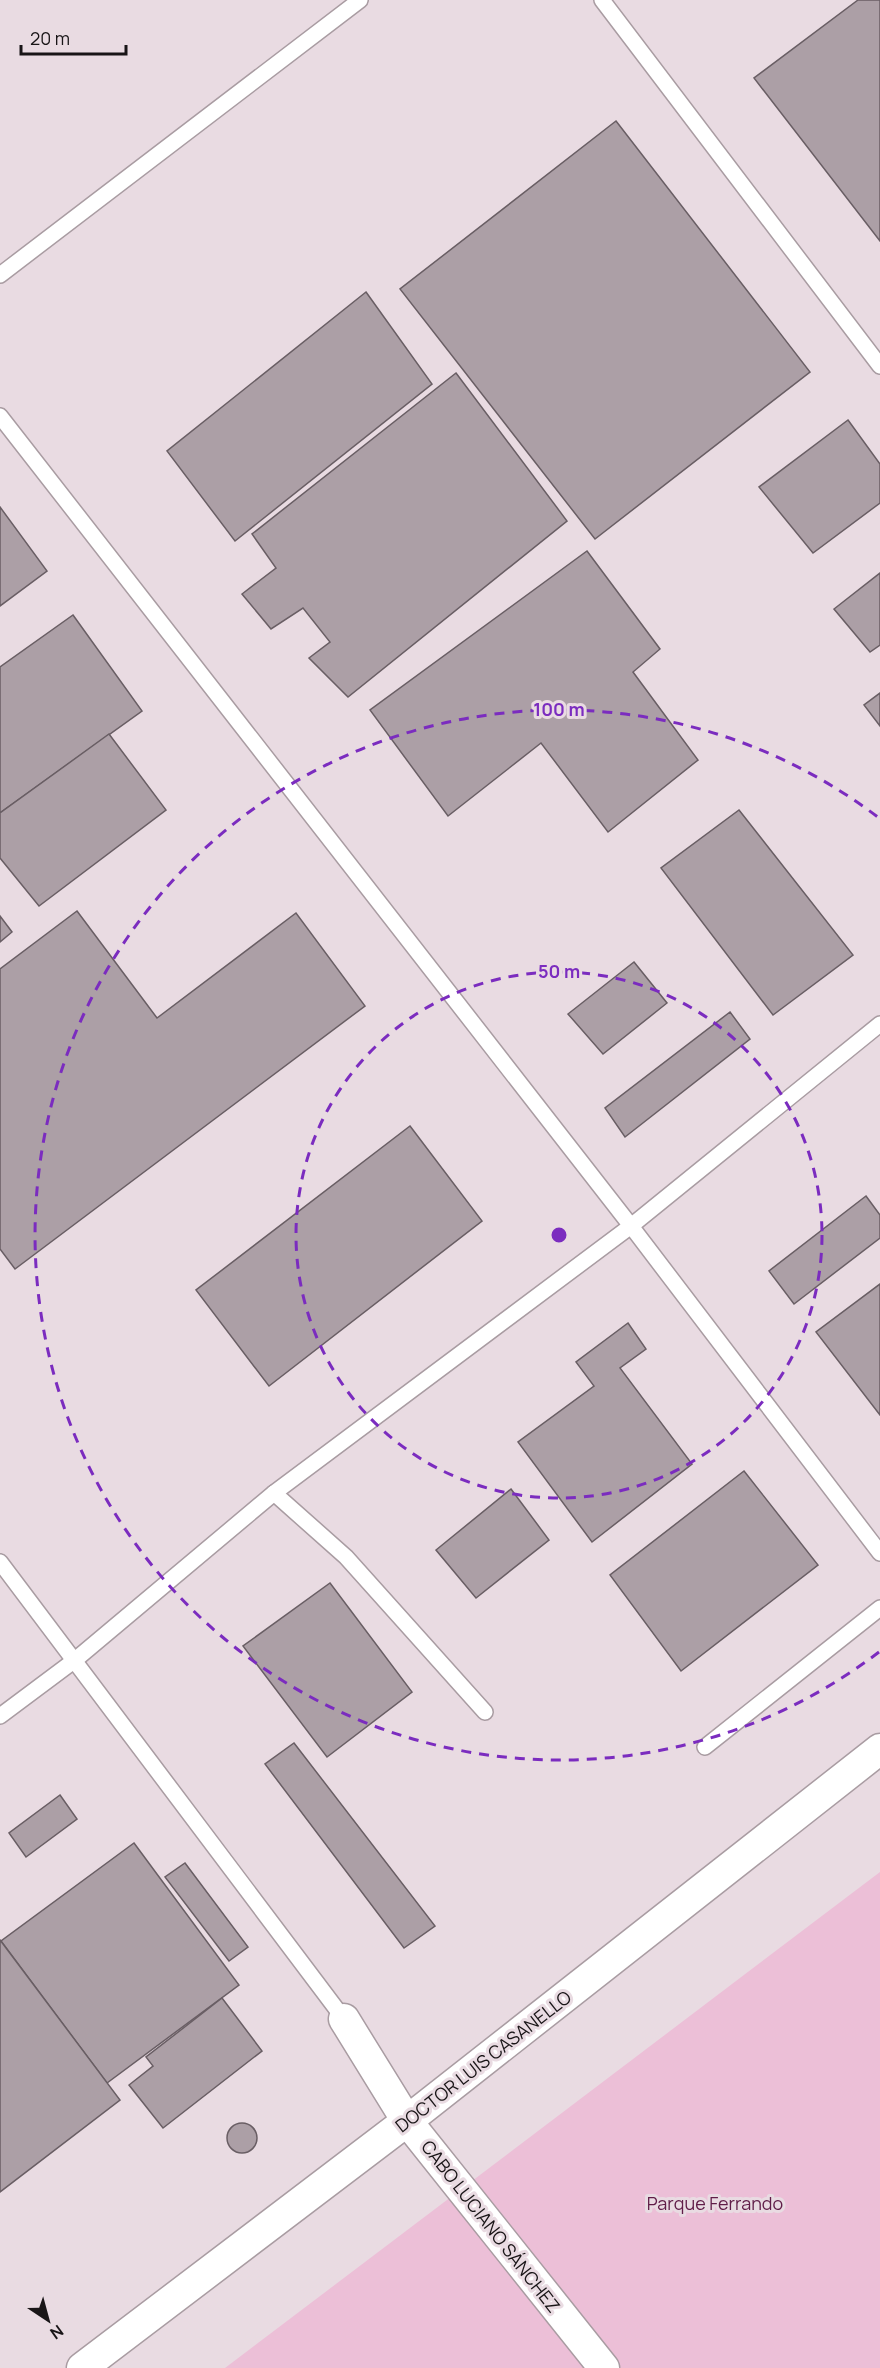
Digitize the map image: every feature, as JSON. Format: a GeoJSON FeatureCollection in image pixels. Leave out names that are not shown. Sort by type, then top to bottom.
{"type":"FeatureCollection","features":[{"type":"Feature","properties":{"kind":"street","name":"DOCTOR LUIS CASANELLO"},"geometry":{"type":"LineString","coordinates":[[82,2368],[408,2121],[880,1749]]}},
{"type":"Feature","properties":{"kind":"street","name":"CABO LUCIANO SÁNCHEZ"},"geometry":{"type":"LineString","coordinates":[[344,2019],[408,2121],[604,2368]]}},
{"type":"Feature","properties":{"kind":"lane"},"geometry":{"type":"LineString","coordinates":[[0,276],[360,0]]}},
{"type":"Feature","properties":{"kind":"lane"},"geometry":{"type":"LineString","coordinates":[[602,0],[880,366]]}},
{"type":"Feature","properties":{"kind":"lane"},"geometry":{"type":"LineString","coordinates":[[0,416],[631,1226],[880,1553]]}},
{"type":"Feature","properties":{"kind":"lane"},"geometry":{"type":"LineString","coordinates":[[0,1716],[75,1660],[274,1493],[631,1226],[880,1024]]}},
{"type":"Feature","properties":{"kind":"lane"},"geometry":{"type":"LineString","coordinates":[[274,1493],[346,1557],[485,1712]]}},
{"type":"Feature","properties":{"kind":"lane"},"geometry":{"type":"LineString","coordinates":[[0,1562],[344,2019]]}},
{"type":"Feature","properties":{"kind":"lane"},"geometry":{"type":"LineString","coordinates":[[705,1747],[880,1608]]}},
{"type":"Feature","properties":{"kind":"green space","name":"Parque Ferrando"},"geometry":{"type":"Polygon","coordinates":[[[880,1872],[880,2368],[225,2368],[880,1872]]]}},
{"type":"Feature","properties":{"kind":"building"},"geometry":{"type":"Polygon","coordinates":[[[858,0],[880,0],[880,241],[754,78],[858,0]]]}},
{"type":"Feature","properties":{"kind":"building"},"geometry":{"type":"Polygon","coordinates":[[[616,121],[810,372],[595,539],[400,289],[616,121]]]}},
{"type":"Feature","properties":{"kind":"building"},"geometry":{"type":"Polygon","coordinates":[[[366,292],[432,384],[235,541],[167,451],[366,292]]]}},
{"type":"Feature","properties":{"kind":"building"},"geometry":{"type":"Polygon","coordinates":[[[456,373],[567,521],[348,697],[309,658],[330,642],[303,608],[271,629],[242,594],[276,568],[252,534],[456,373]]]}},
{"type":"Feature","properties":{"kind":"building"},"geometry":{"type":"Polygon","coordinates":[[[848,420],[880,464],[880,503],[813,553],[759,487],[848,420]]]}},
{"type":"Feature","properties":{"kind":"building"},"geometry":{"type":"Polygon","coordinates":[[[0,507],[47,571],[0,606],[0,507]]]}},
{"type":"Feature","properties":{"kind":"building"},"geometry":{"type":"Polygon","coordinates":[[[587,551],[660,649],[633,672],[698,760],[608,832],[541,743],[448,816],[370,710],[587,551]]]}},
{"type":"Feature","properties":{"kind":"building"},"geometry":{"type":"Polygon","coordinates":[[[880,573],[880,645],[870,652],[834,609],[880,573]]]}},
{"type":"Feature","properties":{"kind":"building"},"geometry":{"type":"Polygon","coordinates":[[[73,615],[142,711],[0,813],[0,667],[73,615]]]}},
{"type":"Feature","properties":{"kind":"building"},"geometry":{"type":"Polygon","coordinates":[[[880,693],[880,726],[864,705],[880,693]]]}},
{"type":"Feature","properties":{"kind":"building"},"geometry":{"type":"Polygon","coordinates":[[[109,734],[166,810],[39,906],[0,858],[0,813],[109,734]]]}},
{"type":"Feature","properties":{"kind":"building"},"geometry":{"type":"Polygon","coordinates":[[[739,810],[853,955],[773,1015],[661,868],[739,810]]]}},
{"type":"Feature","properties":{"kind":"building"},"geometry":{"type":"Polygon","coordinates":[[[77,911],[157,1018],[296,913],[365,1006],[15,1269],[0,1249],[0,969],[77,911]]]}},
{"type":"Feature","properties":{"kind":"building"},"geometry":{"type":"Polygon","coordinates":[[[0,916],[12,932],[0,942],[0,916]]]}},
{"type":"Feature","properties":{"kind":"building"},"geometry":{"type":"Polygon","coordinates":[[[634,962],[667,1003],[603,1054],[568,1014],[634,962]]]}},
{"type":"Feature","properties":{"kind":"building"},"geometry":{"type":"Polygon","coordinates":[[[730,1012],[750,1039],[625,1137],[605,1108],[730,1012]]]}},
{"type":"Feature","properties":{"kind":"building"},"geometry":{"type":"Polygon","coordinates":[[[410,1126],[482,1221],[269,1386],[196,1290],[410,1126]]]}},
{"type":"Feature","properties":{"kind":"building"},"geometry":{"type":"Polygon","coordinates":[[[866,1196],[880,1215],[880,1238],[794,1304],[769,1271],[866,1196]]]}},
{"type":"Feature","properties":{"kind":"building"},"geometry":{"type":"Polygon","coordinates":[[[880,1284],[880,1415],[816,1332],[880,1284]]]}},
{"type":"Feature","properties":{"kind":"building"},"geometry":{"type":"Polygon","coordinates":[[[628,1323],[646,1349],[620,1368],[692,1464],[592,1542],[518,1442],[594,1386],[576,1362],[628,1323]]]}},
{"type":"Feature","properties":{"kind":"building"},"geometry":{"type":"Polygon","coordinates":[[[744,1471],[818,1565],[681,1671],[610,1575],[744,1471]]]}},
{"type":"Feature","properties":{"kind":"building"},"geometry":{"type":"Polygon","coordinates":[[[511,1489],[549,1540],[476,1598],[436,1550],[511,1489]]]}},
{"type":"Feature","properties":{"kind":"building"},"geometry":{"type":"Polygon","coordinates":[[[330,1583],[412,1692],[327,1757],[243,1646],[330,1583]]]}},
{"type":"Feature","properties":{"kind":"building"},"geometry":{"type":"Polygon","coordinates":[[[294,1743],[435,1926],[404,1948],[265,1764],[294,1743]]]}},
{"type":"Feature","properties":{"kind":"building"},"geometry":{"type":"Polygon","coordinates":[[[60,1795],[77,1819],[26,1857],[9,1833],[60,1795]]]}},
{"type":"Feature","properties":{"kind":"building"},"geometry":{"type":"Polygon","coordinates":[[[134,1843],[239,1985],[107,2083],[1,1941],[134,1843]]]}},
{"type":"Feature","properties":{"kind":"building"},"geometry":{"type":"Polygon","coordinates":[[[185,1863],[248,1947],[229,1961],[165,1877],[185,1863]]]}},
{"type":"Feature","properties":{"kind":"building"},"geometry":{"type":"Polygon","coordinates":[[[0,1940],[120,2100],[0,2192],[0,1940]]]}},
{"type":"Feature","properties":{"kind":"building"},"geometry":{"type":"Polygon","coordinates":[[[222,1998],[262,2051],[163,2128],[129,2085],[153,2066],[146,2057],[222,1998]]]}},
{"type":"Feature","properties":{"kind":"building"},"geometry":{"type":"Polygon","coordinates":[[[242,2123],[248,2124],[256,2132],[256,2144],[248,2152],[242,2153],[236,2152],[228,2144],[227,2138],[228,2132],[236,2124],[242,2123]]]}}]}
